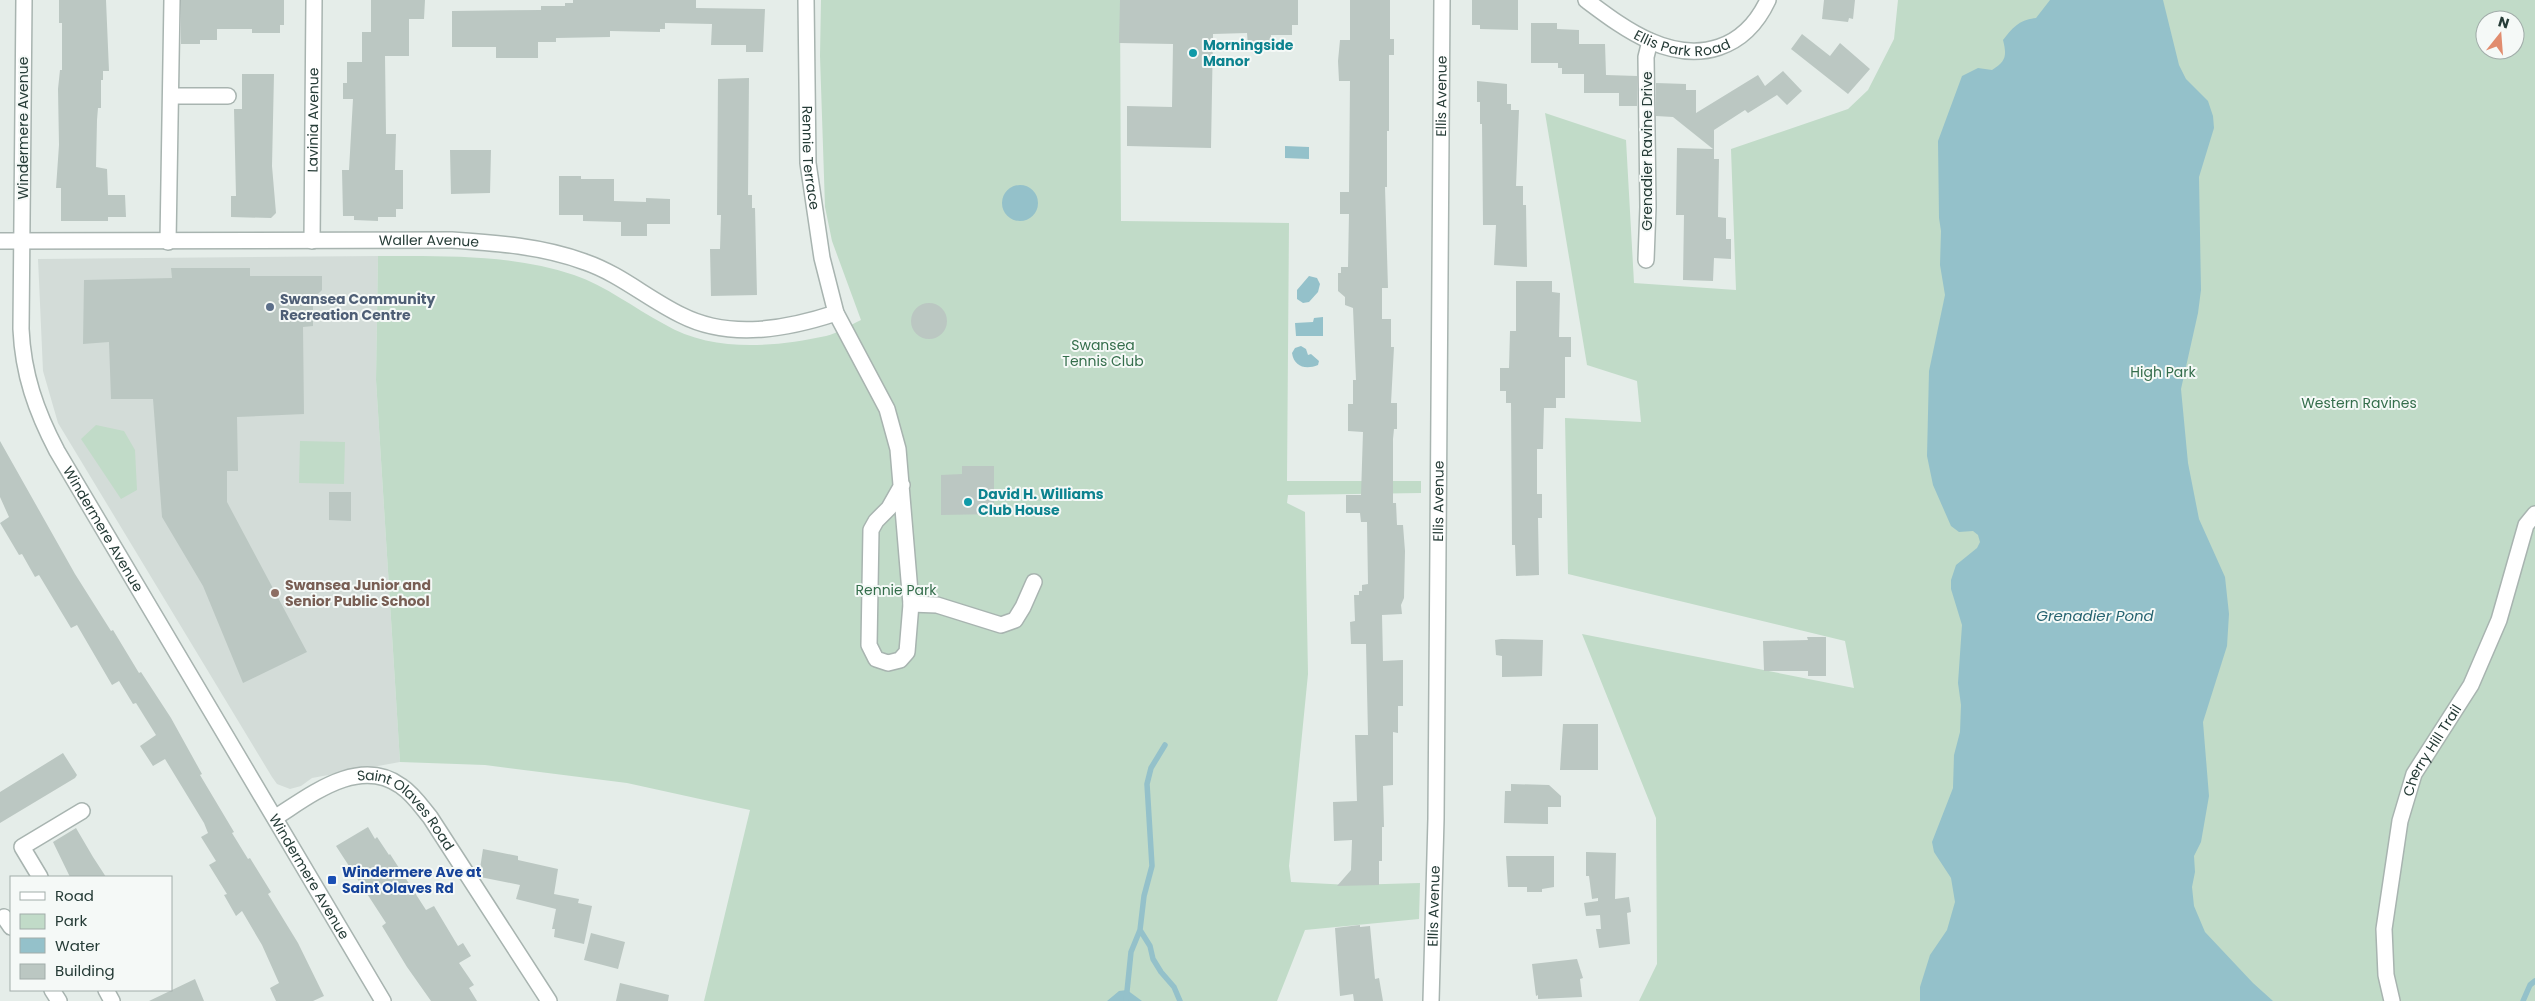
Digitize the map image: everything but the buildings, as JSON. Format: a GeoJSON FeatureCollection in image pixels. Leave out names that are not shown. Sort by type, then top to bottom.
{"type":"FeatureCollection","features":[{"type":"Feature","properties":{"kind":"street","name":"Windermere Avenue"},"geometry":{"type":"LineString","coordinates":[[24,0],[22,349],[29,387],[41,421],[276,817],[382,1001]]}},
{"type":"Feature","properties":{"kind":"street"},"geometry":{"type":"LineString","coordinates":[[168,242],[172,0]]}},
{"type":"Feature","properties":{"kind":"street","name":"Lavinia Avenue"},"geometry":{"type":"LineString","coordinates":[[312,241],[314,0]]}},
{"type":"Feature","properties":{"kind":"street","name":"Rennie Terrace"},"geometry":{"type":"LineString","coordinates":[[806,0],[808,163],[815,225],[836,312],[887,410],[898,449],[902,485],[911,604],[907,652],[900,660],[888,663],[876,658],[869,645],[871,530],[889,508],[902,485]]}},
{"type":"Feature","properties":{"kind":"street","name":"Ellis Avenue"},"geometry":{"type":"LineString","coordinates":[[1431,1001],[1436,819],[1442,0]]}},
{"type":"Feature","properties":{"kind":"street","name":"Ellis Park Road"},"geometry":{"type":"LineString","coordinates":[[1586,0],[1626,29],[1650,41],[1685,50],[1700,51],[1719,47],[1740,38],[1750,30],[1768,0]]}},
{"type":"Feature","properties":{"kind":"street","name":"Grenadier Ravine Drive"},"geometry":{"type":"LineString","coordinates":[[1646,260],[1648,207],[1646,57],[1650,41]]}},
{"type":"Feature","properties":{"kind":"street"},"geometry":{"type":"LineString","coordinates":[[171,96],[228,96]]}},
{"type":"Feature","properties":{"kind":"street","name":"Waller Avenue"},"geometry":{"type":"LineString","coordinates":[[0,241],[451,240],[494,243],[558,254],[585,262],[612,273],[682,316],[729,329],[774,328],[806,322],[836,312]]}},
{"type":"Feature","properties":{"kind":"street","name":"Cherry Hill Trail"},"geometry":{"type":"LineString","coordinates":[[2392,1001],[2386,975],[2384,930],[2400,821],[2414,774],[2471,685],[2499,620],[2526,525],[2535,514]]}},
{"type":"Feature","properties":{"kind":"street"},"geometry":{"type":"LineString","coordinates":[[911,604],[937,605],[1001,625],[1015,620],[1024,607],[1034,582]]}},
{"type":"Feature","properties":{"kind":"street","name":"Saint Olaves Road"},"geometry":{"type":"LineString","coordinates":[[276,817],[323,787],[346,777],[374,776],[400,785],[415,798],[430,817],[549,1001]]}},
{"type":"Feature","properties":{"kind":"street"},"geometry":{"type":"LineString","coordinates":[[39,876],[22,847],[82,811]]}},
{"type":"Feature","properties":{"kind":"shaded area","name":"Swansea Junior and Senior Public School"},"geometry":{"type":"Polygon","coordinates":[[[378,256],[376,380],[400,762],[312,778],[301,786],[290,789],[277,784],[272,777],[58,423],[43,371],[38,259],[378,256]]]}},
{"type":"Feature","properties":{"kind":"green space","name":"Rennie Park"},"geometry":{"type":"Polygon","coordinates":[[[821,0],[1120,0],[1121,221],[1289,223],[1287,481],[1421,481],[1421,493],[1288,495],[1287,503],[1305,512],[1308,674],[1289,866],[1291,882],[1350,885],[1420,883],[1419,919],[1305,930],[1277,1001],[704,1001],[750,810],[627,783],[485,765],[400,762],[376,380],[378,256],[477,258],[526,263],[550,268],[574,275],[597,285],[653,318],[683,333],[703,340],[723,343],[765,345],[806,340],[830,335],[861,320],[832,241],[825,207],[820,56],[821,0]]]}},
{"type":"Feature","properties":{"kind":"green space","name":"High Park"},"geometry":{"type":"Polygon","coordinates":[[[1898,0],[2535,0],[2535,1001],[1639,1001],[1657,964],[1656,818],[1582,634],[1854,688],[1845,641],[1568,574],[1565,418],[1641,422],[1637,381],[1587,365],[1545,113],[1626,140],[1634,283],[1736,290],[1731,149],[1848,109],[1868,90],[1894,39],[1898,0]]]}},
{"type":"Feature","properties":{"kind":"green space"},"geometry":{"type":"Polygon","coordinates":[[[96,425],[124,431],[135,450],[137,490],[121,499],[81,439],[96,425]]]}},
{"type":"Feature","properties":{"kind":"green space"},"geometry":{"type":"Polygon","coordinates":[[[300,441],[345,442],[344,484],[299,483],[300,441]]]}},
{"type":"Feature","properties":{"kind":"water","name":"Grenadier Pond"},"geometry":{"type":"Polygon","coordinates":[[[2050,0],[2163,0],[2179,65],[2186,79],[2208,101],[2213,116],[2214,128],[2199,177],[2201,290],[2198,313],[2181,389],[2188,463],[2199,519],[2225,577],[2229,614],[2227,646],[2203,722],[2209,796],[2201,842],[2194,856],[2195,872],[2192,887],[2194,906],[2205,932],[2253,983],[2273,1001],[1920,1001],[1920,987],[1930,955],[1947,930],[1955,902],[1951,878],[1934,852],[1932,842],[1953,788],[1954,755],[1960,732],[1961,705],[1958,683],[1962,625],[1951,589],[1951,580],[1956,565],[1977,548],[1980,542],[1978,535],[1973,531],[1959,532],[1951,526],[1933,485],[1927,456],[1929,371],[1945,295],[1940,265],[1941,231],[1939,218],[1938,141],[1962,76],[1978,68],[1992,70],[2000,64],[2005,54],[2003,40],[2006,36],[2021,22],[2036,18],[2050,0]]]}},
{"type":"Feature","properties":{"kind":"water"},"geometry":{"type":"Polygon","coordinates":[[[1285,146],[1309,147],[1309,159],[1285,158],[1285,146]]]}},
{"type":"Feature","properties":{"kind":"water"},"geometry":{"type":"Polygon","coordinates":[[[1020,185],[1027,186],[1033,190],[1037,196],[1037,210],[1033,216],[1027,220],[1020,221],[1013,220],[1007,216],[1003,210],[1002,203],[1003,196],[1007,190],[1013,186],[1020,185]]]}},
{"type":"Feature","properties":{"kind":"water"},"geometry":{"type":"Polygon","coordinates":[[[1309,276],[1317,278],[1320,284],[1318,292],[1309,302],[1303,303],[1297,299],[1297,290],[1309,276]]]}},
{"type":"Feature","properties":{"kind":"water"},"geometry":{"type":"Polygon","coordinates":[[[1323,317],[1323,336],[1296,336],[1295,323],[1313,322],[1314,318],[1323,317]]]}},
{"type":"Feature","properties":{"kind":"water"},"geometry":{"type":"Polygon","coordinates":[[[1301,346],[1306,349],[1308,355],[1311,354],[1319,361],[1318,365],[1305,367],[1295,361],[1292,353],[1295,348],[1301,346]]]}},
{"type":"Feature","properties":{"kind":"water"},"geometry":{"type":"Polygon","coordinates":[[[1127,990],[1142,1001],[1107,1001],[1119,991],[1127,990]]]}},
{"type":"Feature","properties":{"kind":"waterway"},"geometry":{"type":"LineString","coordinates":[[1126,1001],[1131,952],[1140,930],[1144,896],[1152,866],[1147,784],[1151,768],[1165,745]]}},
{"type":"Feature","properties":{"kind":"waterway"},"geometry":{"type":"LineString","coordinates":[[1140,930],[1150,946],[1153,959],[1174,987],[1180,1001]]}},
{"type":"Feature","properties":{"kind":"waterway"},"geometry":{"type":"LineString","coordinates":[[2523,1001],[2530,985],[2535,981]]}},
{"type":"Feature","properties":{"kind":"place","name":"Morningside Manor"},"geometry":{"type":"Point","coordinates":[1193,53]}},
{"type":"Feature","properties":{"kind":"place","name":"Swansea Community Recreation Centre"},"geometry":{"type":"Point","coordinates":[270,307]}},
{"type":"Feature","properties":{"kind":"place","name":"David H. Williams Club House"},"geometry":{"type":"Point","coordinates":[968,502]}},
{"type":"Feature","properties":{"kind":"place","name":"Swansea Junior and Senior Public School"},"geometry":{"type":"Point","coordinates":[275,593]}},
{"type":"Feature","properties":{"kind":"place","name":"Windermere Ave at Saint Olaves Rd"},"geometry":{"type":"Point","coordinates":[332,880]}},
{"type":"Feature","properties":{"kind":"park label","name":"Swansea Tennis Club"},"geometry":{"type":"Point","coordinates":[1103,354]}},
{"type":"Feature","properties":{"kind":"park label","name":"Western Ravines"},"geometry":{"type":"Point","coordinates":[2359,403]}}]}
